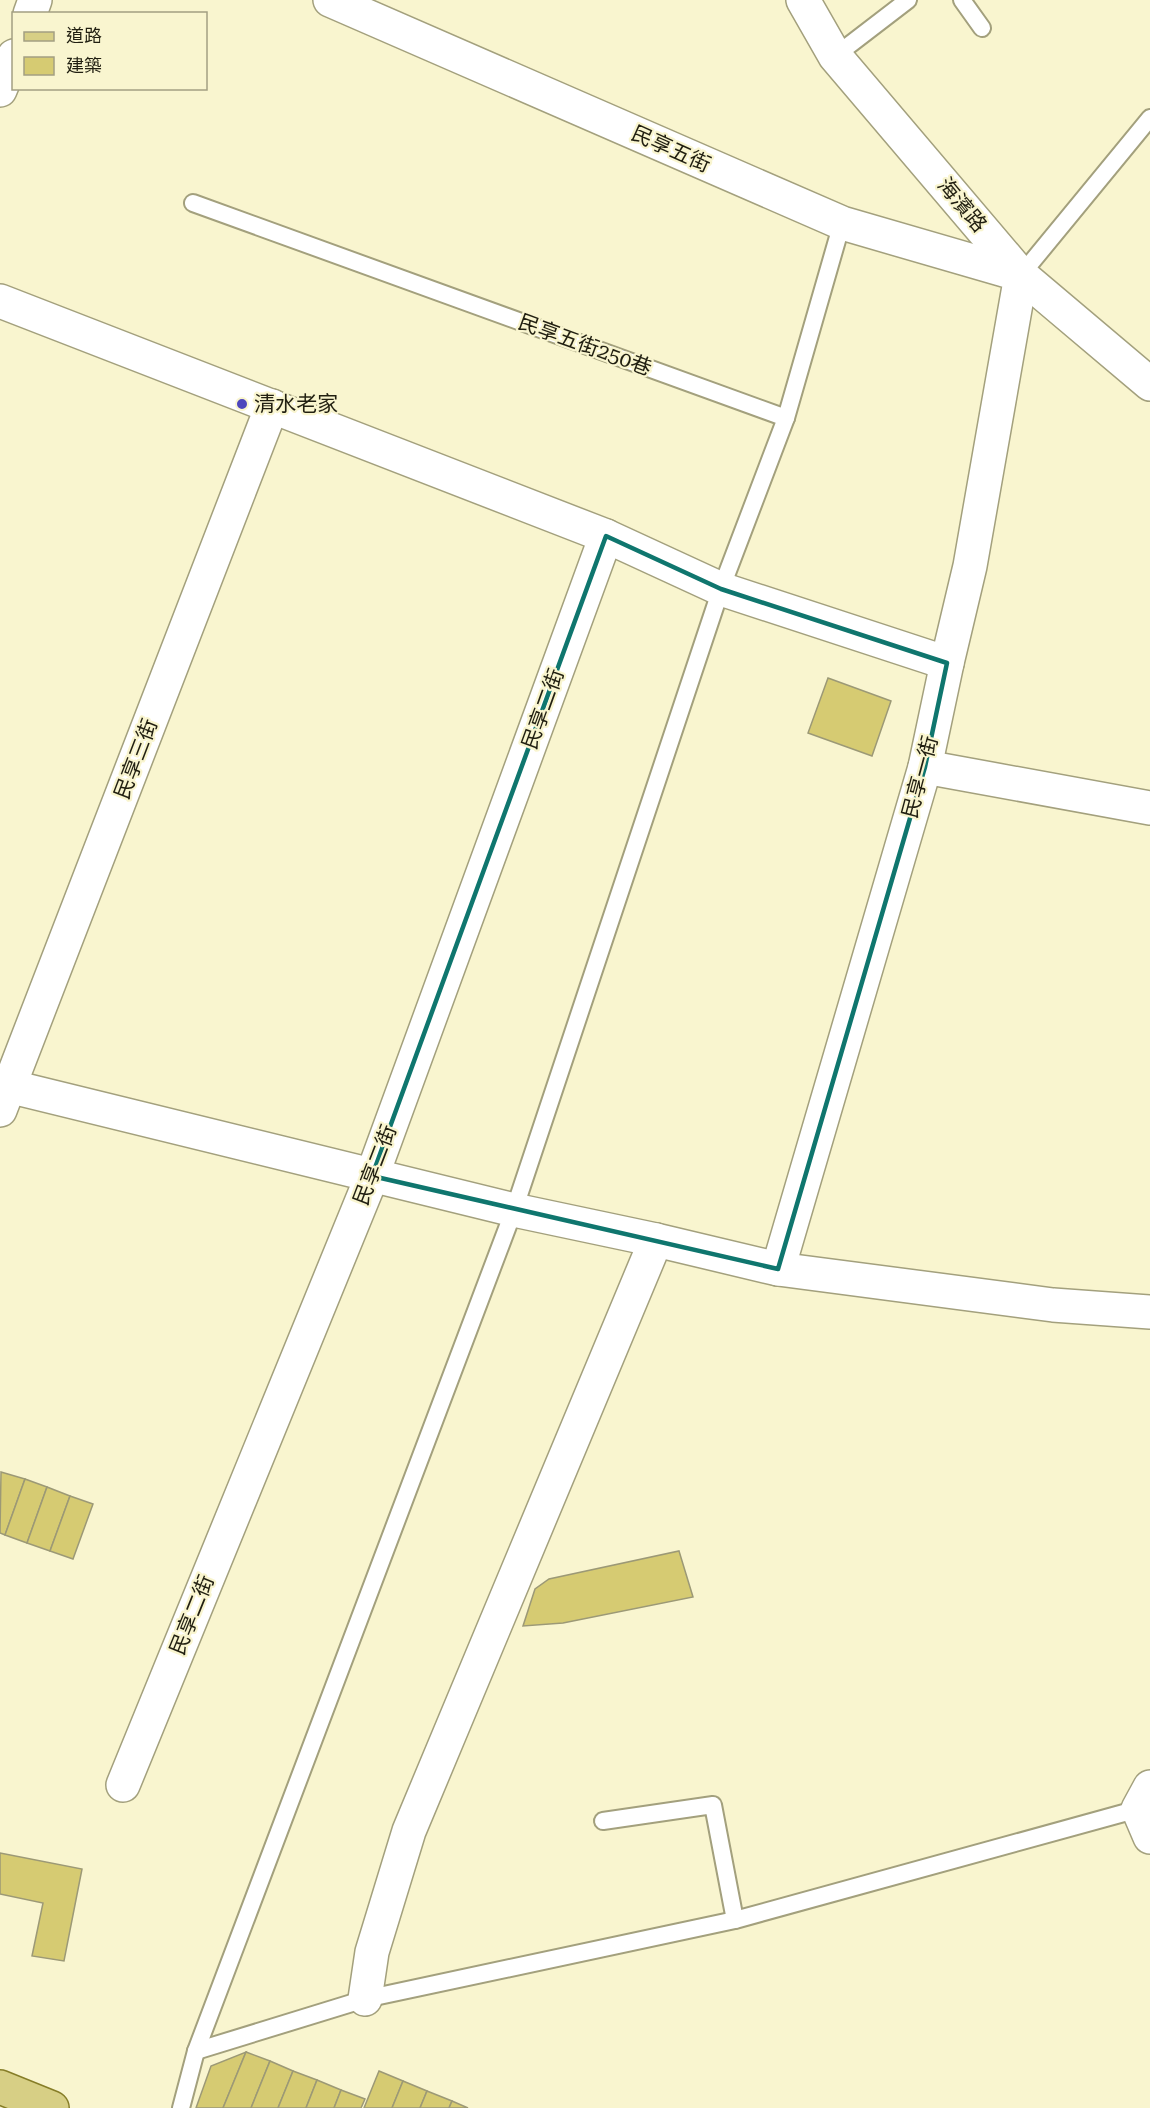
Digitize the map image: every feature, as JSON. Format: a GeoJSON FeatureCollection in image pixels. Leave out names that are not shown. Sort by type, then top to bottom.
{"type":"FeatureCollection","features":[{"type":"Feature","properties":{"kind":"main road"},"geometry":{"type":"LineString","coordinates":[[0,2087],[52,2108]]}},
{"type":"Feature","properties":{"kind":"street","name":"民享五街"},"geometry":{"type":"LineString","coordinates":[[330,0],[842,223],[1021,275]]}},
{"type":"Feature","properties":{"kind":"street","name":"海濱路"},"geometry":{"type":"LineString","coordinates":[[803,0],[835,56],[1021,275],[1150,384]]}},
{"type":"Feature","properties":{"kind":"street"},"geometry":{"type":"LineString","coordinates":[[0,90],[12,61]]}},
{"type":"Feature","properties":{"kind":"street","name":"民享一街"},"geometry":{"type":"LineString","coordinates":[[778,1269],[925,767],[970,566],[1021,275]]}},
{"type":"Feature","properties":{"kind":"street"},"geometry":{"type":"LineString","coordinates":[[0,302],[606,536],[721,589],[947,663]]}},
{"type":"Feature","properties":{"kind":"street","name":"民享三街"},"geometry":{"type":"LineString","coordinates":[[3,1094],[272,406]]}},
{"type":"Feature","properties":{"kind":"street","name":"民享二街"},"geometry":{"type":"LineString","coordinates":[[123,1785],[372,1176],[606,536]]}},
{"type":"Feature","properties":{"kind":"street"},"geometry":{"type":"LineString","coordinates":[[925,767],[1150,808]]}},
{"type":"Feature","properties":{"kind":"street"},"geometry":{"type":"LineString","coordinates":[[3,1094],[778,1269],[1053,1305],[1150,1312]]}},
{"type":"Feature","properties":{"kind":"street"},"geometry":{"type":"LineString","coordinates":[[365,1999],[372,1952],[409,1832],[656,1240]]}},
{"type":"Feature","properties":{"kind":"lane"},"geometry":{"type":"LineString","coordinates":[[835,56],[908,0]]}},
{"type":"Feature","properties":{"kind":"lane"},"geometry":{"type":"LineString","coordinates":[[962,0],[982,28]]}},
{"type":"Feature","properties":{"kind":"lane"},"geometry":{"type":"LineString","coordinates":[[1021,275],[1150,118]]}},
{"type":"Feature","properties":{"kind":"lane","name":"民享五街250巷"},"geometry":{"type":"LineString","coordinates":[[193,203],[786,418]]}},
{"type":"Feature","properties":{"kind":"lane"},"geometry":{"type":"LineString","coordinates":[[182,2108],[196,2052],[514,1210],[721,589],[786,418],[842,223]]}},
{"type":"Feature","properties":{"kind":"lane"},"geometry":{"type":"LineString","coordinates":[[603,1821],[713,1805],[735,1920]]}},
{"type":"Feature","properties":{"kind":"lane"},"geometry":{"type":"LineString","coordinates":[[196,2052],[365,1999],[735,1920],[1147,1810]]}},
{"type":"Feature","properties":{"kind":"highlighted area"},"geometry":{"type":"Polygon","coordinates":[[[606,536],[721,589],[947,663],[925,767],[778,1269],[372,1176],[606,536]]]}},
{"type":"Feature","properties":{"kind":"building"},"geometry":{"type":"Polygon","coordinates":[[[828,678],[891,701],[872,756],[808,733],[828,678]]]}},
{"type":"Feature","properties":{"kind":"building"},"geometry":{"type":"Polygon","coordinates":[[[1,1472],[25,1479],[5,1535],[0,1533],[1,1472]]]}},
{"type":"Feature","properties":{"kind":"building"},"geometry":{"type":"Polygon","coordinates":[[[25,1479],[47,1487],[27,1543],[5,1535],[25,1479]]]}},
{"type":"Feature","properties":{"kind":"building"},"geometry":{"type":"Polygon","coordinates":[[[47,1487],[70,1496],[50,1551],[27,1543],[47,1487]]]}},
{"type":"Feature","properties":{"kind":"building"},"geometry":{"type":"Polygon","coordinates":[[[70,1496],[93,1504],[73,1559],[50,1551],[70,1496]]]}},
{"type":"Feature","properties":{"kind":"building"},"geometry":{"type":"Polygon","coordinates":[[[679,1551],[693,1597],[563,1623],[523,1626],[535,1589],[549,1579],[679,1551]]]}},
{"type":"Feature","properties":{"kind":"building"},"geometry":{"type":"Polygon","coordinates":[[[0,1853],[82,1869],[64,1961],[32,1956],[43,1903],[0,1894],[0,1853]]]}},
{"type":"Feature","properties":{"kind":"building"},"geometry":{"type":"Polygon","coordinates":[[[246,2052],[223,2108],[196,2108],[211,2066],[246,2052]]]}},
{"type":"Feature","properties":{"kind":"building"},"geometry":{"type":"Polygon","coordinates":[[[246,2052],[270,2061],[251,2108],[223,2108],[246,2052]]]}},
{"type":"Feature","properties":{"kind":"building"},"geometry":{"type":"Polygon","coordinates":[[[270,2061],[293,2071],[278,2108],[251,2108],[270,2061]]]}},
{"type":"Feature","properties":{"kind":"building"},"geometry":{"type":"Polygon","coordinates":[[[293,2071],[317,2080],[306,2108],[278,2108],[293,2071]]]}},
{"type":"Feature","properties":{"kind":"building"},"geometry":{"type":"Polygon","coordinates":[[[379,2071],[403,2081],[392,2108],[364,2108],[379,2071]]]}},
{"type":"Feature","properties":{"kind":"building"},"geometry":{"type":"Polygon","coordinates":[[[317,2080],[341,2090],[334,2108],[306,2108],[317,2080]]]}},
{"type":"Feature","properties":{"kind":"building"},"geometry":{"type":"Polygon","coordinates":[[[403,2081],[427,2091],[420,2108],[392,2108],[403,2081]]]}},
{"type":"Feature","properties":{"kind":"building"},"geometry":{"type":"Polygon","coordinates":[[[341,2090],[365,2099],[361,2108],[334,2108],[341,2090]]]}},
{"type":"Feature","properties":{"kind":"building"},"geometry":{"type":"Polygon","coordinates":[[[427,2091],[452,2101],[449,2108],[420,2108],[427,2091]]]}},
{"type":"Feature","properties":{"kind":"building"},"geometry":{"type":"Polygon","coordinates":[[[452,2101],[468,2108],[449,2108],[452,2101]]]}},
{"type":"Feature","properties":{"kind":"place","name":"清水老家"},"geometry":{"type":"Point","coordinates":[242,404]}}]}
